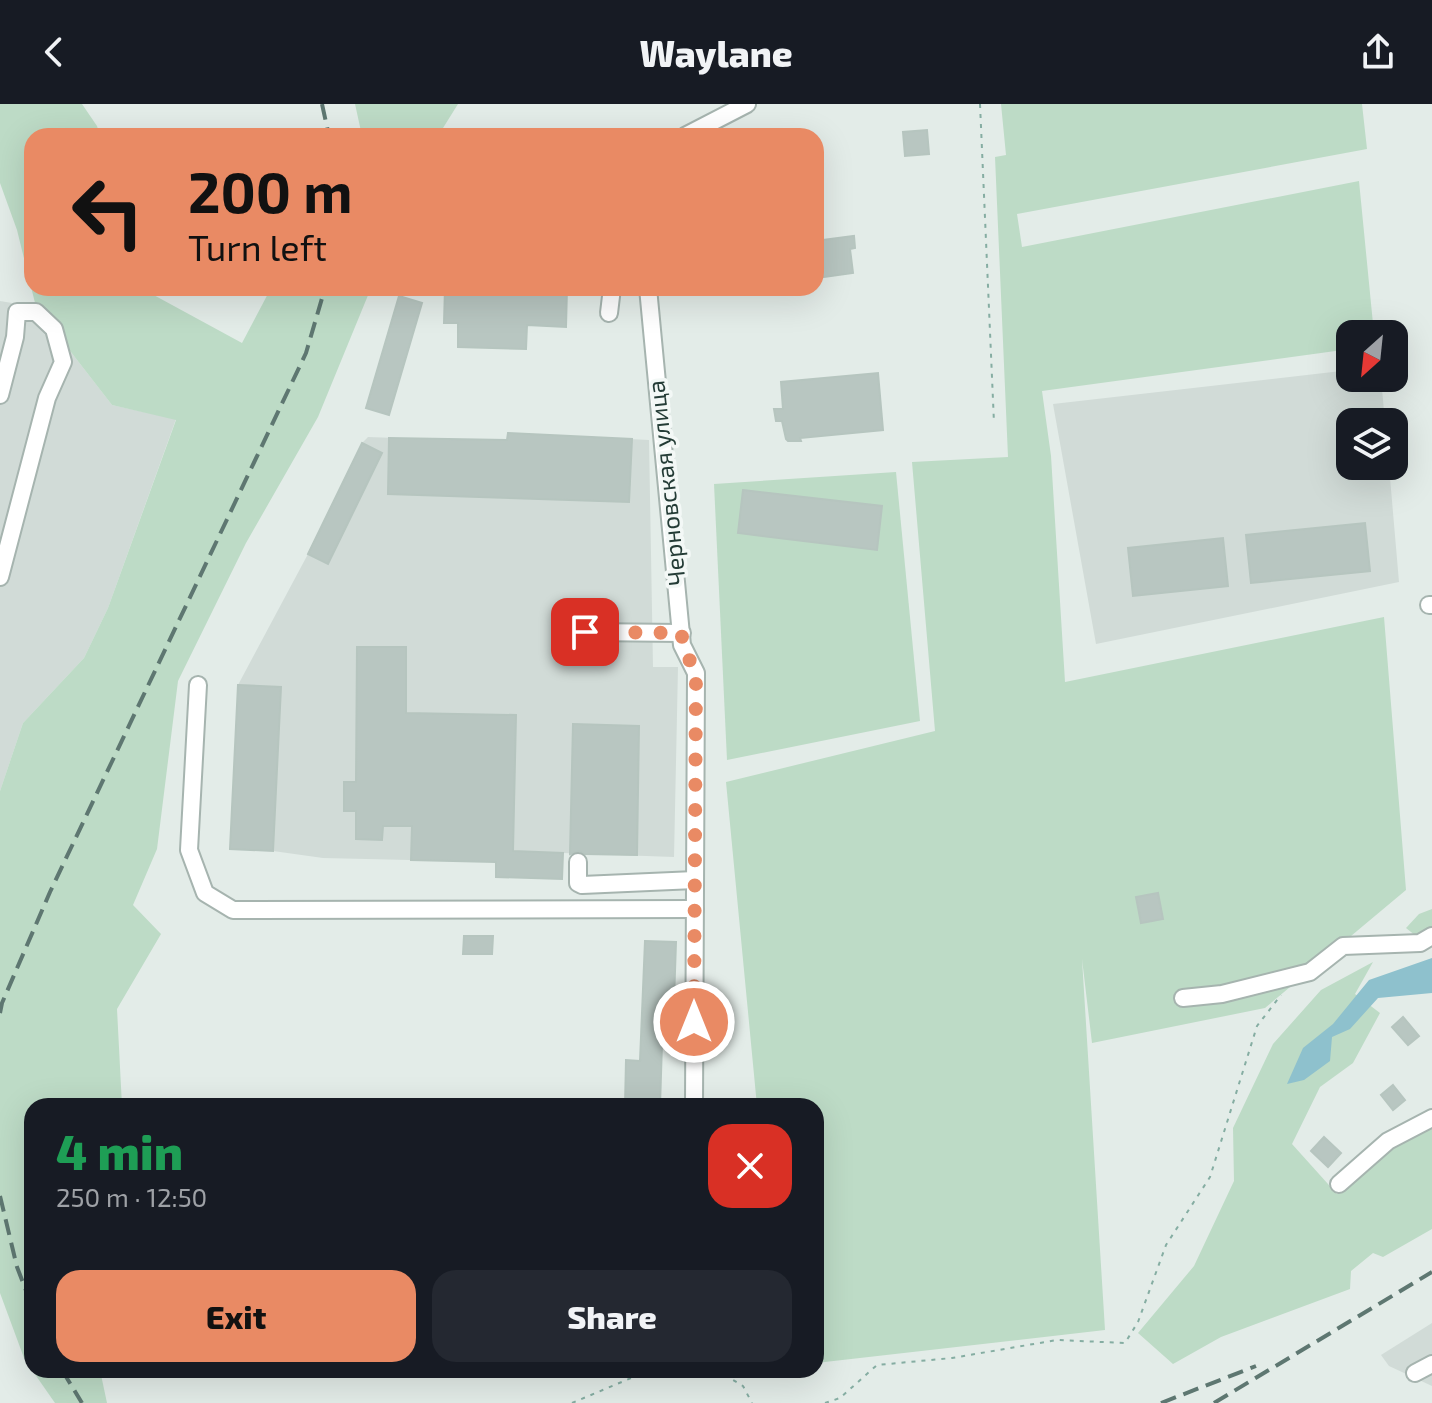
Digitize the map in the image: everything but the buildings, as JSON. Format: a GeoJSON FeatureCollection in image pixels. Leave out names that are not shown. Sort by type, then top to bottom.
{"type":"FeatureCollection","features":[{"type":"Feature","properties":{"kind":"street"},"geometry":{"type":"LineString","coordinates":[[700,128],[747,104]]}},
{"type":"Feature","properties":{"kind":"street"},"geometry":{"type":"LineString","coordinates":[[609,313],[611,296]]}},
{"type":"Feature","properties":{"kind":"street","name":"Черновская улица"},"geometry":{"type":"LineString","coordinates":[[649,296],[682,645],[696,673],[694,1098]]}},
{"type":"Feature","properties":{"kind":"street"},"geometry":{"type":"LineString","coordinates":[[0,395],[15,337],[8,313],[36,312],[54,329],[63,362],[47,398],[0,577]]}},
{"type":"Feature","properties":{"kind":"street"},"geometry":{"type":"LineString","coordinates":[[585,632],[682,633]]}},
{"type":"Feature","properties":{"kind":"street"},"geometry":{"type":"LineString","coordinates":[[198,685],[189,850],[205,893],[233,910],[695,909]]}},
{"type":"Feature","properties":{"kind":"street"},"geometry":{"type":"LineString","coordinates":[[578,862],[578,883],[582,885],[695,880]]}},
{"type":"Feature","properties":{"kind":"street"},"geometry":{"type":"LineString","coordinates":[[1183,998],[1222,994],[1310,972],[1343,946],[1420,943],[1432,936]]}},
{"type":"Feature","properties":{"kind":"street"},"geometry":{"type":"LineString","coordinates":[[1339,1184],[1388,1141],[1432,1118]]}},
{"type":"Feature","properties":{"kind":"street"},"geometry":{"type":"LineString","coordinates":[[1415,1373],[1432,1364]]}},
{"type":"Feature","properties":{"kind":"path"},"geometry":{"type":"LineString","coordinates":[[980,104],[994,423]]}},
{"type":"Feature","properties":{"kind":"path"},"geometry":{"type":"LineString","coordinates":[[825,1403],[840,1398],[877,1365],[952,1358],[1057,1340],[1125,1343],[1138,1322],[1166,1245],[1210,1177],[1257,1026],[1286,988]]}},
{"type":"Feature","properties":{"kind":"path"},"geometry":{"type":"LineString","coordinates":[[572,1403],[631,1378]]}},
{"type":"Feature","properties":{"kind":"path"},"geometry":{"type":"LineString","coordinates":[[730,1378],[743,1386],[752,1403]]}},
{"type":"Feature","properties":{"kind":"shaded area"},"geometry":{"type":"Polygon","coordinates":[[[0,301],[36,307],[112,405],[176,419],[108,608],[84,658],[23,723],[0,791],[0,301]]]}},
{"type":"Feature","properties":{"kind":"shaded area"},"geometry":{"type":"Polygon","coordinates":[[[1336,372],[1336,392],[1382,392],[1384,408],[1336,408],[1336,480],[1390,480],[1399,582],[1096,644],[1053,404],[1336,372]]]}},
{"type":"Feature","properties":{"kind":"shaded area"},"geometry":{"type":"Polygon","coordinates":[[[508,433],[649,440],[653,667],[678,667],[674,857],[563,853],[562,879],[496,877],[496,862],[323,858],[230,849],[238,685],[308,554],[362,443],[368,437],[507,442],[508,433]]]}},
{"type":"Feature","properties":{"kind":"shaded area"},"geometry":{"type":"Polygon","coordinates":[[[1432,1323],[1432,1386],[1389,1366],[1381,1355],[1432,1323]]]}},
{"type":"Feature","properties":{"kind":"green space"},"geometry":{"type":"Polygon","coordinates":[[[0,104],[82,104],[98,128],[24,128],[24,258],[0,183],[0,104]]]}},
{"type":"Feature","properties":{"kind":"green space"},"geometry":{"type":"Polygon","coordinates":[[[355,104],[458,104],[443,128],[360,128],[355,104]]]}},
{"type":"Feature","properties":{"kind":"green space"},"geometry":{"type":"Polygon","coordinates":[[[1001,104],[1362,104],[1367,149],[1017,214],[1022,247],[1359,181],[1373,320],[1336,320],[1336,351],[1042,391],[1051,456],[1065,682],[1384,617],[1406,890],[1265,1008],[1092,1043],[1082,959],[1105,1330],[824,1362],[824,1098],[756,1098],[726,782],[935,731],[912,462],[1008,457],[995,157],[1006,155],[1001,104]]]}},
{"type":"Feature","properties":{"kind":"green space"},"geometry":{"type":"Polygon","coordinates":[[[33,296],[156,296],[242,343],[267,296],[368,296],[318,417],[246,543],[178,681],[157,849],[133,905],[161,934],[117,1009],[122,1098],[24,1098],[24,1358],[0,1293],[0,791],[23,723],[84,658],[108,608],[176,420],[112,405],[36,307],[33,296]]]}},
{"type":"Feature","properties":{"kind":"green space"},"geometry":{"type":"Polygon","coordinates":[[[896,472],[920,721],[727,760],[714,484],[896,472]]]}},
{"type":"Feature","properties":{"kind":"green space"},"geometry":{"type":"Polygon","coordinates":[[[1432,909],[1432,930],[1416,936],[1406,928],[1419,914],[1432,909]]]}},
{"type":"Feature","properties":{"kind":"green space"},"geometry":{"type":"Polygon","coordinates":[[[1373,962],[1355,994],[1380,1013],[1353,1063],[1320,1087],[1292,1144],[1337,1194],[1386,1150],[1432,1123],[1432,1229],[1383,1257],[1373,1253],[1351,1271],[1350,1289],[1221,1337],[1173,1364],[1138,1333],[1194,1266],[1234,1181],[1233,1128],[1273,1044],[1321,990],[1373,962]]]}},
{"type":"Feature","properties":{"kind":"green space"},"geometry":{"type":"Polygon","coordinates":[[[38,1378],[102,1378],[107,1403],[55,1403],[38,1378]]]}},
{"type":"Feature","properties":{"kind":"water"},"geometry":{"type":"Polygon","coordinates":[[[1432,958],[1432,993],[1378,998],[1350,1029],[1332,1037],[1330,1061],[1304,1080],[1287,1084],[1303,1048],[1333,1024],[1369,980],[1432,958]]]}},
{"type":"Feature","properties":{"kind":"railway"},"geometry":{"type":"LineString","coordinates":[[322,104],[327,128]]}},
{"type":"Feature","properties":{"kind":"railway"},"geometry":{"type":"LineString","coordinates":[[0,1013],[50,892],[306,353],[323,296]]}},
{"type":"Feature","properties":{"kind":"railway"},"geometry":{"type":"LineString","coordinates":[[0,1196],[24,1285]]}},
{"type":"Feature","properties":{"kind":"railway"},"geometry":{"type":"LineString","coordinates":[[1214,1403],[1432,1272]]}},
{"type":"Feature","properties":{"kind":"railway"},"geometry":{"type":"LineString","coordinates":[[1161,1403],[1256,1366]]}},
{"type":"Feature","properties":{"kind":"railway"},"geometry":{"type":"LineString","coordinates":[[67,1378],[82,1403]]}},
{"type":"Feature","properties":{"kind":"route"},"geometry":{"type":"LineString","coordinates":[[585,632],[682,633],[682,645],[696,673],[694,1022]]}}]}
